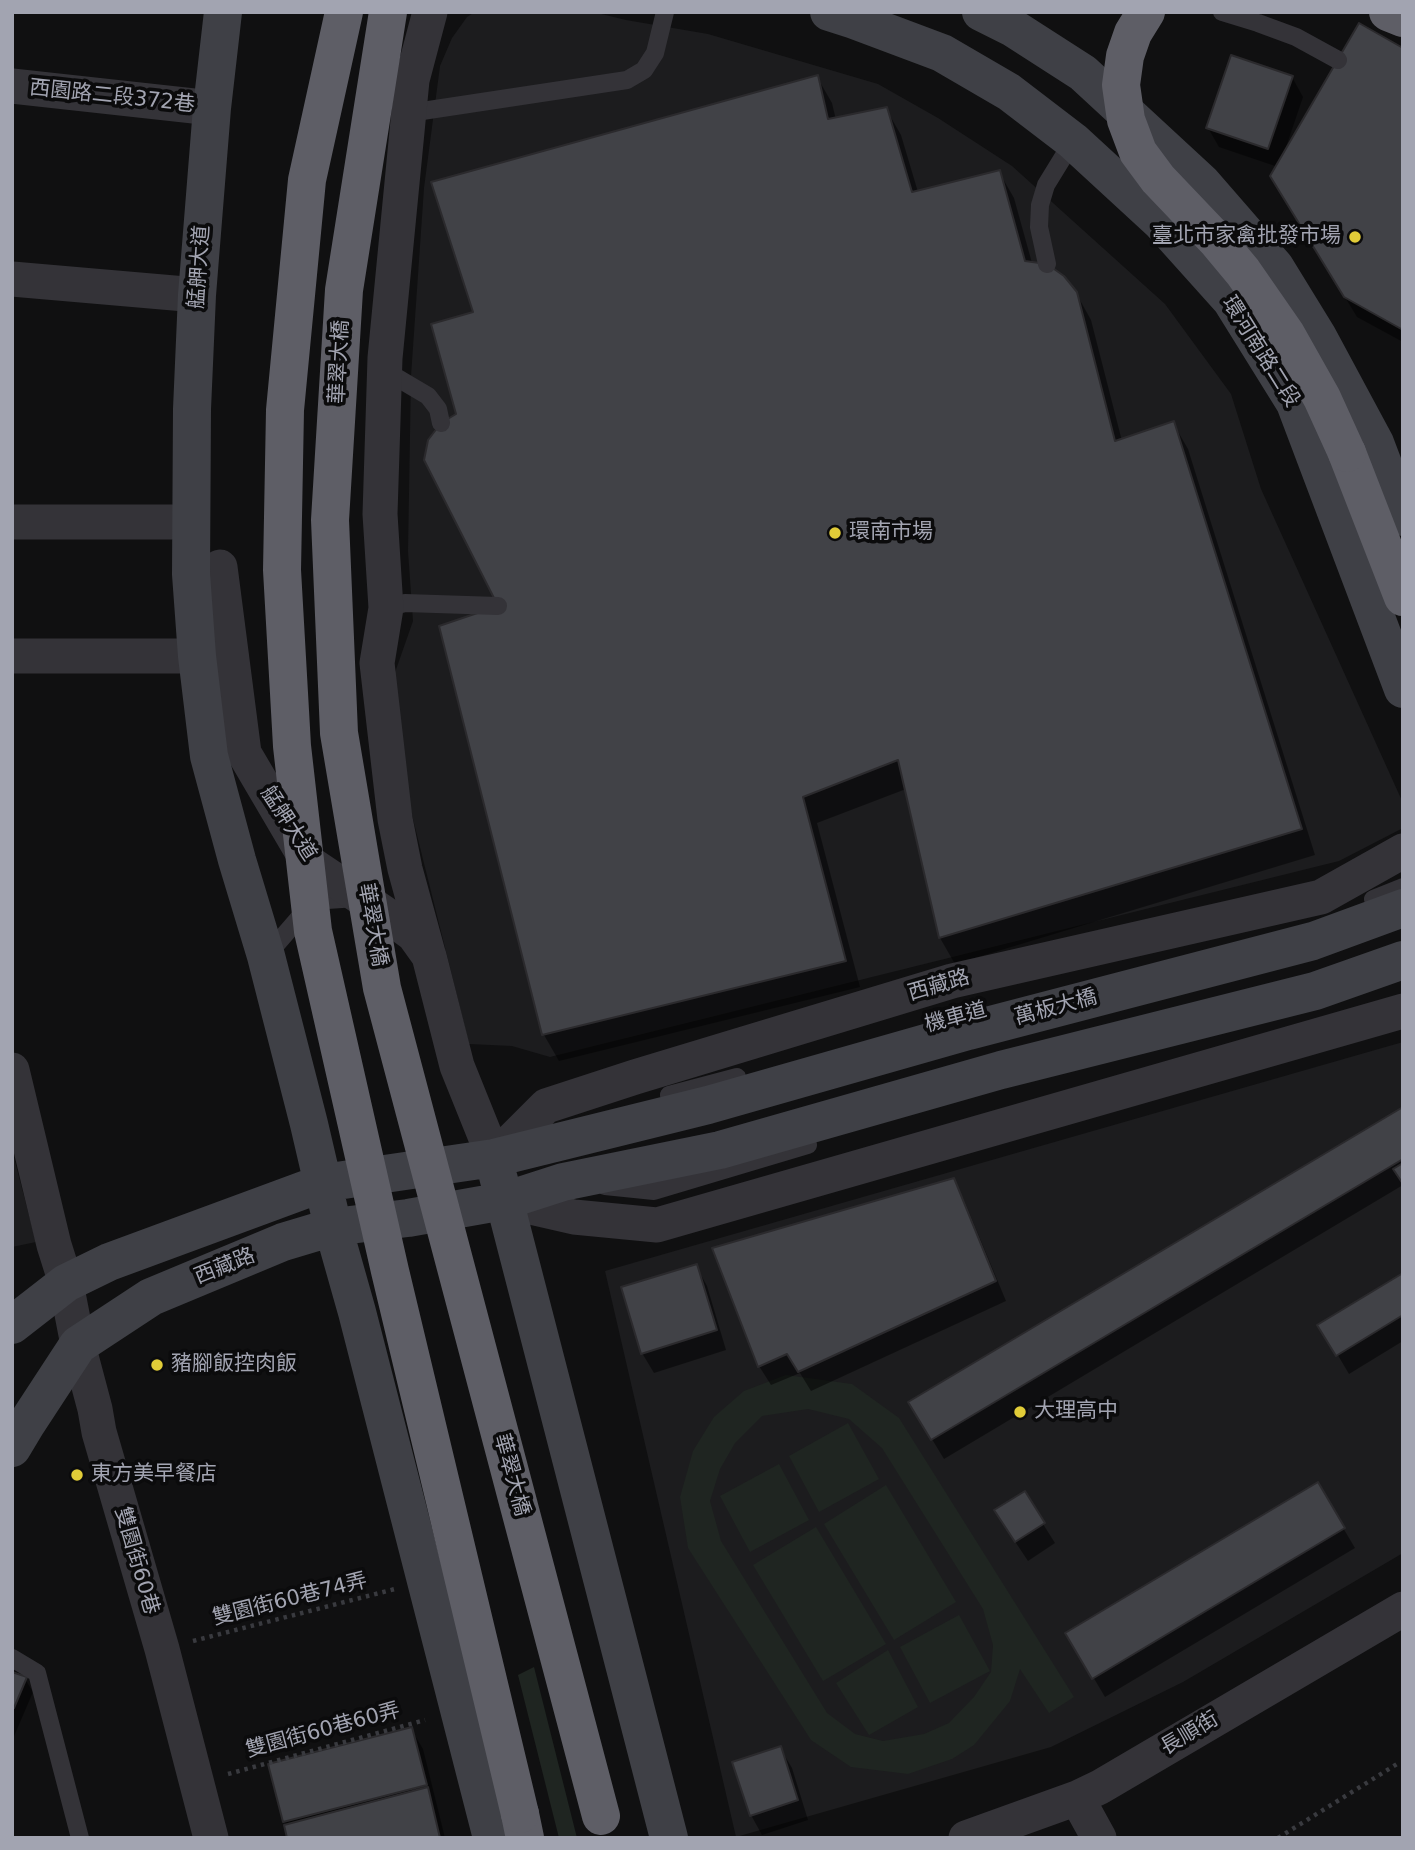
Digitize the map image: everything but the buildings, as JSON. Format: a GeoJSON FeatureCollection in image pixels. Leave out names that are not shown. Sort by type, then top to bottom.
{"type":"FeatureCollection","features":[{"type":"Feature","properties":{"kind":"highway"},"geometry":{"type":"LineString","coordinates":[[344,12],[307,180],[285,410],[282,570],[292,746],[313,931],[512,1830]]}},
{"type":"Feature","properties":{"kind":"highway","name":"華翠大橋"},"geometry":{"type":"LineString","coordinates":[[388,12],[344,290],[330,520],[339,733],[382,988],[604,1827]]}},
{"type":"Feature","properties":{"kind":"highway"},"geometry":{"type":"LineString","coordinates":[[1146,12],[1133,33],[1125,56],[1121,85],[1125,120],[1138,152],[1158,179],[1243,272],[1279,324],[1322,398],[1347,453],[1403,597]]}},
{"type":"Feature","properties":{"kind":"highway"},"geometry":{"type":"LineString","coordinates":[[1388,12],[1403,18]]}},
{"type":"Feature","properties":{"kind":"street","name":"艋舺大道"},"geometry":{"type":"LineString","coordinates":[[223,12],[212,108],[197,295],[192,408],[207,547],[244,753],[308,862],[414,935],[429,956],[457,1066],[494,1158]]}},
{"type":"Feature","properties":{"kind":"street"},"geometry":{"type":"LineString","coordinates":[[429,956],[405,869],[398,832],[377,663],[386,608],[380,514],[384,370],[412,80],[430,12]]}},
{"type":"Feature","properties":{"kind":"street"},"geometry":{"type":"LineString","coordinates":[[981,12],[1013,28],[1083,73],[1202,183],[1275,267],[1318,337],[1375,443],[1403,517]]}},
{"type":"Feature","properties":{"kind":"street","name":"環河南路二段"},"geometry":{"type":"LineString","coordinates":[[847,15],[943,53],[1009,92],[1073,141],[1161,222],[1231,300],[1295,403],[1403,689]]}},
{"type":"Feature","properties":{"kind":"street","name":"西園路二段372巷"},"geometry":{"type":"LineString","coordinates":[[12,86],[212,108]]}},
{"type":"Feature","properties":{"kind":"street"},"geometry":{"type":"LineString","coordinates":[[1231,300],[1275,267]]}},
{"type":"Feature","properties":{"kind":"street"},"geometry":{"type":"LineString","coordinates":[[12,279],[197,295]]}},
{"type":"Feature","properties":{"kind":"street"},"geometry":{"type":"LineString","coordinates":[[12,522],[207,547]]}},
{"type":"Feature","properties":{"kind":"street","name":"艋舺大道"},"geometry":{"type":"LineString","coordinates":[[207,547],[191,574],[209,756],[266,956],[333,1227],[460,1712],[512,1830]]}},
{"type":"Feature","properties":{"kind":"street"},"geometry":{"type":"LineString","coordinates":[[12,656],[197,656]]}},
{"type":"Feature","properties":{"kind":"street","name":"西藏路"},"geometry":{"type":"LineString","coordinates":[[494,1158],[546,1106],[952,981],[1321,897],[1403,851]]}},
{"type":"Feature","properties":{"kind":"street","name":"萬板大橋"},"geometry":{"type":"LineString","coordinates":[[706,1095],[968,1031],[1313,941],[1403,908]]}},
{"type":"Feature","properties":{"kind":"street"},"geometry":{"type":"LineString","coordinates":[[723,1159],[1001,1070],[1315,991],[1403,960]]}},
{"type":"Feature","properties":{"kind":"street","name":"西藏路"},"geometry":{"type":"LineString","coordinates":[[504,1201],[574,1217],[657,1225],[1403,1011]]}},
{"type":"Feature","properties":{"kind":"street","name":"雙園街60巷"},"geometry":{"type":"LineString","coordinates":[[12,1070],[54,1245],[66,1283],[99,1432],[162,1649],[211,1838]]}},
{"type":"Feature","properties":{"kind":"street"},"geometry":{"type":"LineString","coordinates":[[12,1325],[66,1283],[109,1262],[323,1183],[494,1158],[553,1144],[706,1095]]}},
{"type":"Feature","properties":{"kind":"street"},"geometry":{"type":"LineString","coordinates":[[494,1158],[669,1838]]}},
{"type":"Feature","properties":{"kind":"street","name":"西藏路"},"geometry":{"type":"LineString","coordinates":[[12,1448],[78,1345],[150,1297],[283,1242],[333,1227],[408,1218],[504,1201],[564,1182],[723,1159]]}},
{"type":"Feature","properties":{"kind":"street"},"geometry":{"type":"LineString","coordinates":[[12,1332],[78,1345]]}},
{"type":"Feature","properties":{"kind":"street","name":"長順街"},"geometry":{"type":"LineString","coordinates":[[966,1838],[1100,1787],[1403,1609]]}},
{"type":"Feature","properties":{"kind":"street"},"geometry":{"type":"LineString","coordinates":[[1077,1798],[1099,1838]]}},
{"type":"Feature","properties":{"kind":"lane"},"geometry":{"type":"LineString","coordinates":[[409,113],[627,80],[644,70],[655,53],[665,12]]}},
{"type":"Feature","properties":{"kind":"lane"},"geometry":{"type":"LineString","coordinates":[[1222,12],[1296,37],[1338,60]]}},
{"type":"Feature","properties":{"kind":"lane"},"geometry":{"type":"LineString","coordinates":[[1048,264],[1040,227],[1040,205],[1046,185],[1073,141]]}},
{"type":"Feature","properties":{"kind":"lane"},"geometry":{"type":"LineString","coordinates":[[384,370],[428,396],[438,409],[442,423]]}},
{"type":"Feature","properties":{"kind":"lane"},"geometry":{"type":"LineString","coordinates":[[386,608],[405,603],[498,606]]}},
{"type":"Feature","properties":{"kind":"lane"},"geometry":{"type":"LineString","coordinates":[[1356,905],[1403,887]]}},
{"type":"Feature","properties":{"kind":"lane"},"geometry":{"type":"LineString","coordinates":[[266,956],[299,918],[327,900],[360,898]]}},
{"type":"Feature","properties":{"kind":"lane","name":"機車道"},"geometry":{"type":"LineString","coordinates":[[872,1041],[1149,966]]}},
{"type":"Feature","properties":{"kind":"lane"},"geometry":{"type":"LineString","coordinates":[[926,1109],[1040,1075],[1272,1015],[1403,976]]}},
{"type":"Feature","properties":{"kind":"lane"},"geometry":{"type":"LineString","coordinates":[[654,1099],[706,1095],[756,1072]]}},
{"type":"Feature","properties":{"kind":"lane"},"geometry":{"type":"LineString","coordinates":[[553,1144],[618,1111]]}},
{"type":"Feature","properties":{"kind":"lane"},"geometry":{"type":"LineString","coordinates":[[723,1159],[825,1139]]}},
{"type":"Feature","properties":{"kind":"lane"},"geometry":{"type":"LineString","coordinates":[[12,1658],[37,1672],[80,1838]]}},
{"type":"Feature","properties":{"kind":"path","name":"雙園街60巷74弄"},"geometry":{"type":"LineString","coordinates":[[162,1649],[426,1582]]}},
{"type":"Feature","properties":{"kind":"path","name":"雙園街60巷60弄"},"geometry":{"type":"LineString","coordinates":[[195,1783],[460,1712]]}},
{"type":"Feature","properties":{"kind":"path"},"geometry":{"type":"LineString","coordinates":[[1278,1838],[1397,1764]]}},
{"type":"Feature","properties":{"kind":"shaded area","name":"環南市場"},"geometry":{"type":"Polygon","coordinates":[[[475,12],[593,12],[708,34],[878,84],[938,118],[1012,166],[1165,304],[1231,394],[1261,489],[1403,803],[1403,828],[1339,861],[550,1057],[512,1046],[469,1044],[410,807],[392,681],[413,621],[408,551],[411,376],[424,188],[440,66],[452,38],[467,17],[475,12]]]}},
{"type":"Feature","properties":{"kind":"shaded area","name":"大理高中"},"geometry":{"type":"Polygon","coordinates":[[[1403,1042],[1403,1553],[1183,1682],[1051,1747],[736,1837],[605,1271],[1403,1042]]]}},
{"type":"Feature","properties":{"kind":"shaded area"},"geometry":{"type":"Polygon","coordinates":[[[12,1150],[36,1242],[12,1247],[12,1150]]]}},
{"type":"Feature","properties":{"kind":"shaded area"},"geometry":{"type":"Polygon","coordinates":[[[786,1375],[852,1384],[899,1418],[1074,1697],[1049,1713],[1020,1669],[1010,1701],[974,1745],[952,1759],[908,1774],[851,1767],[811,1740],[688,1548],[680,1497],[693,1451],[714,1417],[744,1391],[786,1375]],[[808,1409],[762,1416],[735,1443],[720,1469],[710,1501],[721,1541],[827,1713],[855,1734],[883,1741],[924,1734],[949,1723],[974,1697],[991,1672],[993,1645],[983,1609],[882,1448],[849,1419],[808,1409]]]}},
{"type":"Feature","properties":{"kind":"shaded area"},"geometry":{"type":"Polygon","coordinates":[[[848,1423],[879,1479],[819,1512],[789,1456],[848,1423]]]}},
{"type":"Feature","properties":{"kind":"shaded area"},"geometry":{"type":"Polygon","coordinates":[[[779,1464],[809,1520],[750,1552],[720,1496],[779,1464]]]}},
{"type":"Feature","properties":{"kind":"shaded area"},"geometry":{"type":"Polygon","coordinates":[[[886,1485],[956,1602],[894,1640],[824,1524],[886,1485]]]}},
{"type":"Feature","properties":{"kind":"shaded area"},"geometry":{"type":"Polygon","coordinates":[[[816,1527],[886,1644],[823,1681],[753,1565],[816,1527]]]}},
{"type":"Feature","properties":{"kind":"shaded area"},"geometry":{"type":"Polygon","coordinates":[[[959,1615],[990,1671],[930,1703],[900,1647],[959,1615]]]}},
{"type":"Feature","properties":{"kind":"shaded area"},"geometry":{"type":"Polygon","coordinates":[[[888,1650],[918,1707],[869,1735],[836,1683],[888,1650]]]}},
{"type":"Feature","properties":{"kind":"shaded area"},"geometry":{"type":"Polygon","coordinates":[[[534,1667],[577,1838],[559,1838],[518,1675],[534,1667]]]}},
{"type":"Feature","properties":{"kind":"place","name":"臺北市家禽批發市場"},"geometry":{"type":"Point","coordinates":[1355,237]}},
{"type":"Feature","properties":{"kind":"place","name":"環南市場"},"geometry":{"type":"Point","coordinates":[835,533]}},
{"type":"Feature","properties":{"kind":"place","name":"豬腳飯控肉飯"},"geometry":{"type":"Point","coordinates":[157,1365]}},
{"type":"Feature","properties":{"kind":"place","name":"大理高中"},"geometry":{"type":"Point","coordinates":[1020,1412]}},
{"type":"Feature","properties":{"kind":"place","name":"東方美早餐店"},"geometry":{"type":"Point","coordinates":[77,1475]}}]}
